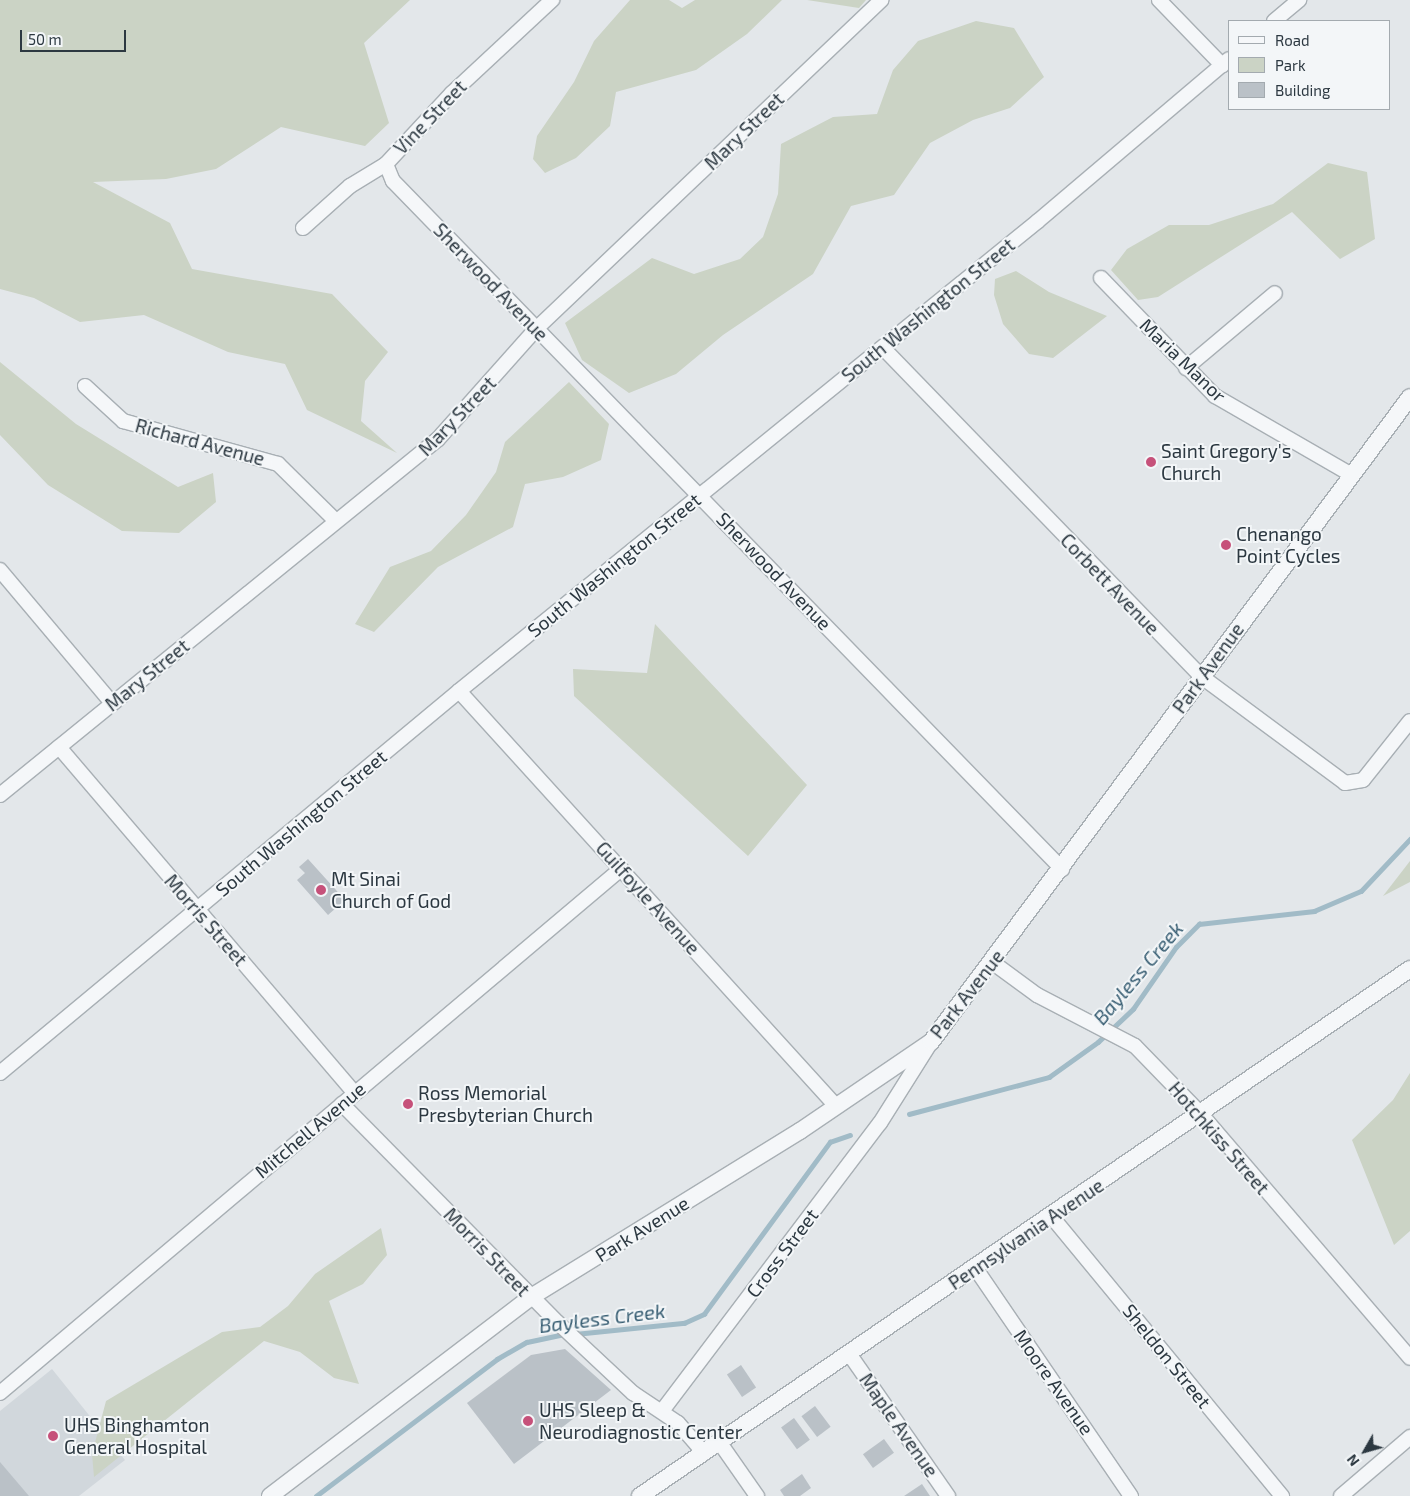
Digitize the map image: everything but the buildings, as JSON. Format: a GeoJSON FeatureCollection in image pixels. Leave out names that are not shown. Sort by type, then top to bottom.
{"type":"FeatureCollection","features":[{"type":"Feature","properties":{"kind":"street","name":"Vine Street"},"geometry":{"type":"LineString","coordinates":[[303,228],[350,186],[386,164],[452,93],[552,0]]}},
{"type":"Feature","properties":{"kind":"street","name":"Mary Street"},"geometry":{"type":"LineString","coordinates":[[0,795],[438,439],[536,328],[881,0]]}},
{"type":"Feature","properties":{"kind":"street"},"geometry":{"type":"LineString","coordinates":[[1159,0],[1225,62]]}},
{"type":"Feature","properties":{"kind":"street"},"geometry":{"type":"LineString","coordinates":[[1275,20],[1299,0]]}},
{"type":"Feature","properties":{"kind":"street","name":"South Washington Street"},"geometry":{"type":"LineString","coordinates":[[0,1073],[459,691],[883,348],[1225,62]]}},
{"type":"Feature","properties":{"kind":"street","name":"Sherwood Avenue"},"geometry":{"type":"LineString","coordinates":[[386,164],[393,181],[701,494],[1062,868]]}},
{"type":"Feature","properties":{"kind":"street","name":"Maria Manor"},"geometry":{"type":"LineString","coordinates":[[1101,278],[1186,368],[1239,412],[1352,475]]}},
{"type":"Feature","properties":{"kind":"street"},"geometry":{"type":"LineString","coordinates":[[1186,368],[1275,293]]}},
{"type":"Feature","properties":{"kind":"street","name":"Corbett Avenue"},"geometry":{"type":"LineString","coordinates":[[883,348],[1202,677],[1345,783],[1363,780],[1410,721]]}},
{"type":"Feature","properties":{"kind":"street","name":"Richard Avenue"},"geometry":{"type":"LineString","coordinates":[[85,386],[104,408],[130,424],[220,444],[278,464],[336,521]]}},
{"type":"Feature","properties":{"kind":"street","name":"Park Avenue"},"geometry":{"type":"LineString","coordinates":[[270,1496],[531,1296],[836,1106],[931,1042],[1410,397]]}},
{"type":"Feature","properties":{"kind":"street"},"geometry":{"type":"LineString","coordinates":[[0,570],[112,703]]}},
{"type":"Feature","properties":{"kind":"street","name":"Guilfoyle Avenue"},"geometry":{"type":"LineString","coordinates":[[459,691],[836,1106]]}},
{"type":"Feature","properties":{"kind":"street","name":"Morris Street"},"geometry":{"type":"LineString","coordinates":[[59,747],[354,1093]]}},
{"type":"Feature","properties":{"kind":"street","name":"Mitchell Avenue"},"geometry":{"type":"LineString","coordinates":[[0,1393],[621,869]]}},
{"type":"Feature","properties":{"kind":"street","name":"Hotchkiss Street"},"geometry":{"type":"LineString","coordinates":[[992,962],[1037,995],[1135,1046],[1201,1114],[1410,1358]]}},
{"type":"Feature","properties":{"kind":"street","name":"Pennsylvania Avenue"},"geometry":{"type":"LineString","coordinates":[[640,1496],[1052,1217],[1410,969]]}},
{"type":"Feature","properties":{"kind":"street","name":"Cross Street"},"geometry":{"type":"LineString","coordinates":[[662,1411],[880,1123],[931,1042]]}},
{"type":"Feature","properties":{"kind":"street","name":"Morris Street"},"geometry":{"type":"LineString","coordinates":[[342,1104],[577,1342],[633,1393],[662,1411]]}},
{"type":"Feature","properties":{"kind":"street","name":"Sheldon Street"},"geometry":{"type":"LineString","coordinates":[[1052,1217],[1282,1496]]}},
{"type":"Feature","properties":{"kind":"street","name":"Moore Avenue"},"geometry":{"type":"LineString","coordinates":[[976,1269],[1131,1496]]}},
{"type":"Feature","properties":{"kind":"street","name":"Maple Avenue"},"geometry":{"type":"LineString","coordinates":[[850,1355],[948,1496]]}},
{"type":"Feature","properties":{"kind":"street"},"geometry":{"type":"LineString","coordinates":[[662,1411],[692,1436],[704,1453]]}},
{"type":"Feature","properties":{"kind":"street"},"geometry":{"type":"LineString","coordinates":[[1342,1496],[1410,1437]]}},
{"type":"Feature","properties":{"kind":"street"},"geometry":{"type":"LineString","coordinates":[[720,1443],[757,1496]]}},
{"type":"Feature","properties":{"kind":"shaded area","name":"UHS Binghamton General Hospital"},"geometry":{"type":"Polygon","coordinates":[[[52,1369],[125,1460],[79,1496],[0,1496],[0,1411],[52,1369]]]}},
{"type":"Feature","properties":{"kind":"green space"},"geometry":{"type":"Polygon","coordinates":[[[0,0],[410,0],[364,43],[389,123],[365,146],[281,127],[216,169],[166,179],[93,182],[170,223],[192,269],[332,294],[388,352],[365,381],[361,421],[397,453],[307,410],[285,364],[228,352],[144,315],[80,322],[34,298],[0,289],[0,0]]]}},
{"type":"Feature","properties":{"kind":"green space"},"geometry":{"type":"Polygon","coordinates":[[[630,0],[669,0],[682,8],[695,0],[782,0],[747,34],[696,70],[616,92],[610,126],[576,158],[545,173],[533,159],[537,136],[574,82],[594,41],[630,0]]]}},
{"type":"Feature","properties":{"kind":"green space"},"geometry":{"type":"Polygon","coordinates":[[[807,0],[866,0],[859,8],[807,0]]]}},
{"type":"Feature","properties":{"kind":"green space"},"geometry":{"type":"Polygon","coordinates":[[[976,21],[1014,28],[1044,77],[1010,108],[973,120],[930,143],[894,195],[851,206],[813,274],[723,335],[676,374],[629,393],[582,360],[565,323],[652,258],[694,274],[740,259],[763,237],[778,194],[781,144],[833,117],[877,114],[893,70],[918,41],[976,21]]]}},
{"type":"Feature","properties":{"kind":"green space"},"geometry":{"type":"Polygon","coordinates":[[[1328,163],[1367,172],[1375,239],[1340,259],[1292,212],[1158,297],[1138,300],[1111,270],[1127,249],[1169,225],[1209,225],[1273,204],[1328,163]]]}},
{"type":"Feature","properties":{"kind":"green space"},"geometry":{"type":"Polygon","coordinates":[[[1016,271],[1049,292],[1107,316],[1053,358],[1029,354],[1003,324],[994,295],[995,279],[1016,271]]]}},
{"type":"Feature","properties":{"kind":"green space"},"geometry":{"type":"Polygon","coordinates":[[[0,362],[76,424],[178,487],[213,473],[216,502],[179,533],[122,531],[48,485],[0,435],[0,362]]]}},
{"type":"Feature","properties":{"kind":"green space"},"geometry":{"type":"Polygon","coordinates":[[[569,382],[609,424],[601,460],[563,477],[525,484],[513,527],[438,567],[374,632],[355,624],[390,567],[431,551],[466,515],[496,472],[505,442],[569,382]]]}},
{"type":"Feature","properties":{"kind":"green space"},"geometry":{"type":"Polygon","coordinates":[[[655,624],[807,785],[748,856],[574,696],[573,669],[647,673],[655,624]]]}},
{"type":"Feature","properties":{"kind":"green space"},"geometry":{"type":"Polygon","coordinates":[[[1410,861],[1410,882],[1383,896],[1410,861]]]}},
{"type":"Feature","properties":{"kind":"green space"},"geometry":{"type":"Polygon","coordinates":[[[1410,1073],[1410,1231],[1394,1245],[1352,1140],[1393,1100],[1410,1073]]]}},
{"type":"Feature","properties":{"kind":"green space"},"geometry":{"type":"Polygon","coordinates":[[[381,1228],[387,1255],[363,1284],[329,1301],[359,1384],[334,1378],[300,1352],[264,1341],[94,1477],[92,1454],[106,1401],[222,1332],[260,1327],[288,1306],[315,1274],[381,1228]]]}},
{"type":"Feature","properties":{"kind":"waterway","name":"Bayless Creek"},"geometry":{"type":"LineString","coordinates":[[909,1114],[1049,1077],[1098,1042],[1133,1009],[1176,947],[1199,924],[1314,911],[1361,891],[1410,839]]}},
{"type":"Feature","properties":{"kind":"waterway","name":"Bayless Creek"},"geometry":{"type":"LineString","coordinates":[[575,1334],[684,1323],[704,1314],[830,1142],[850,1135]]}},
{"type":"Feature","properties":{"kind":"waterway","name":"Bayless Creek"},"geometry":{"type":"LineString","coordinates":[[316,1496],[497,1359],[527,1342],[565,1334]]}},
{"type":"Feature","properties":{"kind":"place","name":"Saint Gregory's Church"},"geometry":{"type":"Point","coordinates":[1151,462]}},
{"type":"Feature","properties":{"kind":"place","name":"Chenango Point Cycles"},"geometry":{"type":"Point","coordinates":[1226,545]}},
{"type":"Feature","properties":{"kind":"place","name":"Mt Sinai Church of God"},"geometry":{"type":"Point","coordinates":[321,890]}},
{"type":"Feature","properties":{"kind":"place","name":"Ross Memorial Presbyterian Church"},"geometry":{"type":"Point","coordinates":[408,1104]}},
{"type":"Feature","properties":{"kind":"place","name":"UHS Sleep & Neurodiagnostic Center"},"geometry":{"type":"Point","coordinates":[528,1421]}},
{"type":"Feature","properties":{"kind":"place","name":"UHS Binghamton General Hospital"},"geometry":{"type":"Point","coordinates":[53,1436]}}]}
